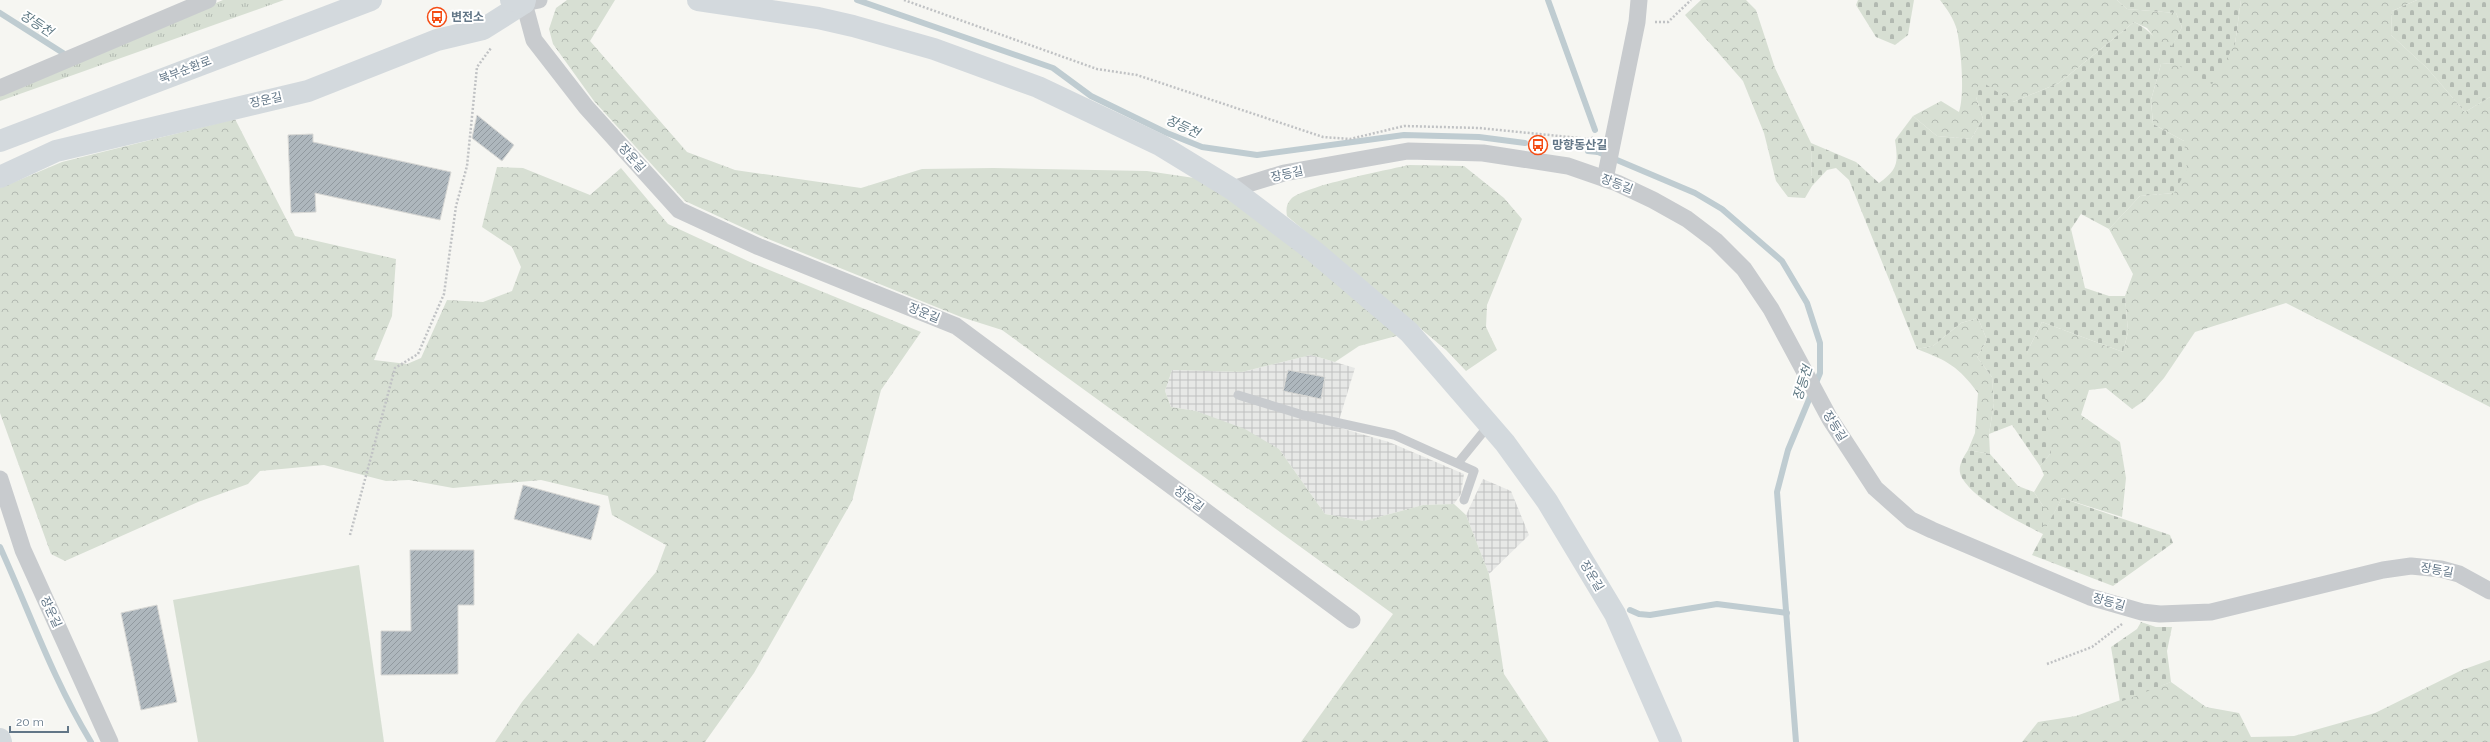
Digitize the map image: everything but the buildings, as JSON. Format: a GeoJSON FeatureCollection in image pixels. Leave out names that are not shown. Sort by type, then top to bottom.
{"type":"FeatureCollection","features":[{"type":"Feature","properties":{"kind":"street"},"geometry":{"type":"LineString","coordinates":[[0,88],[208,0]]}},
{"type":"Feature","properties":{"kind":"street","name":"북부순환로"},"geometry":{"type":"LineString","coordinates":[[0,141],[371,0]]}},
{"type":"Feature","properties":{"kind":"street","name":"장운길"},"geometry":{"type":"LineString","coordinates":[[698,0],[818,18],[934,49],[1038,87],[1153,141],[1232,189],[1315,252],[1409,332],[1489,425],[1547,502],[1615,614],[1671,742]]}},
{"type":"Feature","properties":{"kind":"street"},"geometry":{"type":"LineString","coordinates":[[1606,173],[1637,22],[1638,0]]}},
{"type":"Feature","properties":{"kind":"street","name":"장운길"},"geometry":{"type":"LineString","coordinates":[[0,177],[56,151],[308,91],[438,40],[483,29],[525,1],[534,40],[586,107],[679,210],[757,246],[956,326],[1352,620]]}},
{"type":"Feature","properties":{"kind":"street","name":"장등길"},"geometry":{"type":"LineString","coordinates":[[1232,189],[1284,173],[1408,151],[1484,153],[1606,173],[1687,219],[1716,241],[1744,269],[1759,292],[1830,419],[1875,488],[1911,520],[2090,596],[2129,608],[2160,614],[2211,612],[2383,570],[2411,566],[2441,569],[2459,574],[2490,591]]}},
{"type":"Feature","properties":{"kind":"street","name":"장운길"},"geometry":{"type":"LineString","coordinates":[[0,479],[23,550],[110,742]]}},
{"type":"Feature","properties":{"kind":"lane"},"geometry":{"type":"LineString","coordinates":[[1238,394],[1303,415],[1394,436],[1458,463],[1474,471],[1464,500]]}},
{"type":"Feature","properties":{"kind":"lane"},"geometry":{"type":"LineString","coordinates":[[1458,463],[1489,425]]}},
{"type":"Feature","properties":{"kind":"path"},"geometry":{"type":"LineString","coordinates":[[904,0],[1097,69],[1136,75],[1323,137],[1350,139],[1404,126],[1479,128],[1613,140]]}},
{"type":"Feature","properties":{"kind":"path"},"geometry":{"type":"LineString","coordinates":[[1637,22],[1668,22],[1691,0]]}},
{"type":"Feature","properties":{"kind":"path"},"geometry":{"type":"LineString","coordinates":[[350,535],[395,368],[418,354],[444,294],[456,206],[467,166],[477,67],[496,41]]}},
{"type":"Feature","properties":{"kind":"path"},"geometry":{"type":"LineString","coordinates":[[2048,664],[2092,647],[2122,624],[2129,608]]}},
{"type":"Feature","properties":{"kind":"shaded area"},"geometry":{"type":"Polygon","coordinates":[[[1311,355],[1355,368],[1337,427],[1389,442],[1464,474],[1461,494],[1454,504],[1423,505],[1364,521],[1325,514],[1279,449],[1196,411],[1171,407],[1165,391],[1172,370],[1242,372],[1311,355]]]}},
{"type":"Feature","properties":{"kind":"shaded area"},"geometry":{"type":"Polygon","coordinates":[[[1483,479],[1511,491],[1529,535],[1489,574],[1466,515],[1483,479]]]}},
{"type":"Feature","properties":{"kind":"green space"},"geometry":{"type":"Polygon","coordinates":[[[223,0],[284,0],[0,101],[0,93],[223,0]]]}},
{"type":"Feature","properties":{"kind":"green space"},"geometry":{"type":"Polygon","coordinates":[[[567,0],[615,0],[590,41],[687,152],[735,170],[861,188],[922,169],[993,168],[1147,171],[1201,179],[1228,193],[1400,335],[1359,346],[1335,362],[1311,355],[1242,372],[1172,370],[1165,391],[1171,407],[1196,411],[1245,429],[1279,449],[1325,514],[1364,521],[1423,505],[1454,504],[1466,515],[1489,574],[1504,674],[1549,742],[1301,742],[1393,614],[1002,330],[961,317],[761,236],[685,201],[594,101],[553,44],[549,29],[556,8],[567,0]]]}},
{"type":"Feature","properties":{"kind":"green space"},"geometry":{"type":"Polygon","coordinates":[[[1701,0],[1746,0],[1756,10],[1775,68],[1811,143],[1812,186],[1805,198],[1788,197],[1776,181],[1764,133],[1743,81],[1685,15],[1701,0]]]}},
{"type":"Feature","properties":{"kind":"green space"},"geometry":{"type":"Polygon","coordinates":[[[1858,0],[1914,0],[1908,35],[1895,45],[1876,37],[1856,5],[1858,0]]]}},
{"type":"Feature","properties":{"kind":"green space"},"geometry":{"type":"Polygon","coordinates":[[[1940,0],[2117,0],[2127,9],[2176,13],[2182,27],[2172,47],[2157,41],[2147,28],[2134,22],[2059,83],[2013,102],[1976,97],[1983,119],[1971,139],[1937,136],[1913,116],[1941,101],[1959,112],[1961,104],[1961,60],[1957,30],[1948,11],[1940,0]]]}},
{"type":"Feature","properties":{"kind":"green space"},"geometry":{"type":"Polygon","coordinates":[[[2117,0],[2241,0],[2235,44],[2212,84],[2174,63],[2161,64],[2151,100],[2153,124],[2184,141],[2187,169],[2174,193],[2140,196],[2109,229],[2081,214],[2071,229],[2085,288],[2109,296],[2125,296],[2128,332],[2123,352],[2042,322],[2027,352],[2043,379],[2051,453],[2040,466],[2012,425],[1989,434],[1994,403],[1992,377],[1977,357],[1987,340],[1978,318],[1961,323],[1933,346],[1917,349],[1849,180],[1836,168],[1827,170],[1812,186],[1811,143],[1856,162],[1879,183],[1894,169],[1897,160],[1895,140],[1913,116],[1937,136],[1971,139],[1983,119],[1976,97],[1979,80],[2013,102],[2059,83],[2134,22],[2145,28],[2161,41],[2172,46],[2182,27],[2176,13],[2127,9],[2117,0]]]}},
{"type":"Feature","properties":{"kind":"green space"},"geometry":{"type":"Polygon","coordinates":[[[2241,0],[2417,0],[2392,11],[2391,35],[2427,68],[2465,112],[2490,97],[2490,407],[2286,303],[2195,332],[2164,378],[2144,401],[2132,409],[2106,388],[2089,390],[2081,415],[2120,442],[2126,478],[2122,517],[2062,498],[2043,534],[2043,506],[2034,492],[2044,475],[2040,466],[2051,453],[2027,352],[2042,322],[2123,352],[2128,332],[2125,296],[2133,274],[2109,229],[2140,196],[2174,193],[2184,141],[2153,124],[2151,100],[2161,64],[2174,63],[2235,44],[2241,0]]]}},
{"type":"Feature","properties":{"kind":"green space"},"geometry":{"type":"Polygon","coordinates":[[[2417,0],[2490,0],[2490,97],[2465,112],[2427,68],[2391,35],[2392,11],[2417,0]]]}},
{"type":"Feature","properties":{"kind":"green space"},"geometry":{"type":"Polygon","coordinates":[[[235,119],[295,236],[396,259],[392,316],[374,360],[407,364],[421,358],[447,300],[483,302],[512,291],[521,267],[512,247],[482,227],[497,167],[523,168],[590,195],[621,168],[668,224],[750,262],[921,332],[881,390],[852,501],[754,673],[705,742],[495,742],[522,702],[578,633],[594,646],[656,572],[666,545],[612,515],[608,496],[541,480],[453,488],[409,480],[386,481],[324,465],[260,471],[248,484],[198,502],[65,561],[51,554],[0,413],[0,188],[62,162],[235,119]]]}},
{"type":"Feature","properties":{"kind":"green space"},"geometry":{"type":"Polygon","coordinates":[[[1409,165],[1464,166],[1504,198],[1522,219],[1487,305],[1486,327],[1497,350],[1466,371],[1446,350],[1287,216],[1288,203],[1299,194],[1328,184],[1409,165]]]}},
{"type":"Feature","properties":{"kind":"green space"},"geometry":{"type":"Polygon","coordinates":[[[1978,318],[1987,340],[1977,357],[1992,377],[1994,403],[1989,434],[1990,454],[1968,450],[1975,433],[1978,393],[1964,376],[1952,365],[1917,349],[1933,346],[1961,323],[1978,318]]]}},
{"type":"Feature","properties":{"kind":"green space"},"geometry":{"type":"Polygon","coordinates":[[[1968,450],[1990,454],[2018,486],[2034,492],[2043,506],[2043,533],[2062,498],[2170,535],[2173,543],[2113,586],[2032,555],[2043,534],[1987,503],[1969,487],[1960,474],[1961,463],[1968,450]]]}},
{"type":"Feature","properties":{"kind":"green space"},"geometry":{"type":"Polygon","coordinates":[[[359,565],[384,742],[198,742],[173,600],[359,565]]]}},
{"type":"Feature","properties":{"kind":"green space"},"geometry":{"type":"Polygon","coordinates":[[[2141,622],[2156,627],[2172,627],[2167,651],[2171,682],[2120,702],[2111,647],[2137,629],[2141,622]]]}},
{"type":"Feature","properties":{"kind":"green space"},"geometry":{"type":"Polygon","coordinates":[[[2490,660],[2490,742],[2022,742],[2038,722],[2076,716],[2171,682],[2206,707],[2239,713],[2251,737],[2294,736],[2375,713],[2462,670],[2490,660]]]}},
{"type":"Feature","properties":{"kind":"waterway","name":"장등천"},"geometry":{"type":"LineString","coordinates":[[857,0],[1053,68],[1091,96],[1167,133],[1202,147],[1257,155],[1404,135],[1479,137],[1525,143]]}},
{"type":"Feature","properties":{"kind":"waterway"},"geometry":{"type":"LineString","coordinates":[[1548,0],[1595,130]]}},
{"type":"Feature","properties":{"kind":"waterway","name":"장등천"},"geometry":{"type":"LineString","coordinates":[[0,13],[63,53]]}},
{"type":"Feature","properties":{"kind":"waterway"},"geometry":{"type":"LineString","coordinates":[[1598,152],[1599,142]]}},
{"type":"Feature","properties":{"kind":"waterway","name":"장등천"},"geometry":{"type":"LineString","coordinates":[[1588,151],[1598,152],[1695,193],[1722,209],[1782,261],[1807,303],[1820,343],[1820,373],[1788,450],[1777,492],[1796,742]]}},
{"type":"Feature","properties":{"kind":"waterway"},"geometry":{"type":"LineString","coordinates":[[0,547],[53,670],[77,719],[91,742]]}},
{"type":"Feature","properties":{"kind":"waterway"},"geometry":{"type":"LineString","coordinates":[[1630,610],[1639,614],[1650,615],[1717,604],[1787,613]]}},
{"type":"Feature","properties":{"kind":"place","name":"변전소"},"geometry":{"type":"Point","coordinates":[437,17]}},
{"type":"Feature","properties":{"kind":"place","name":"망향동산길"},"geometry":{"type":"Point","coordinates":[1538,145]}}]}
